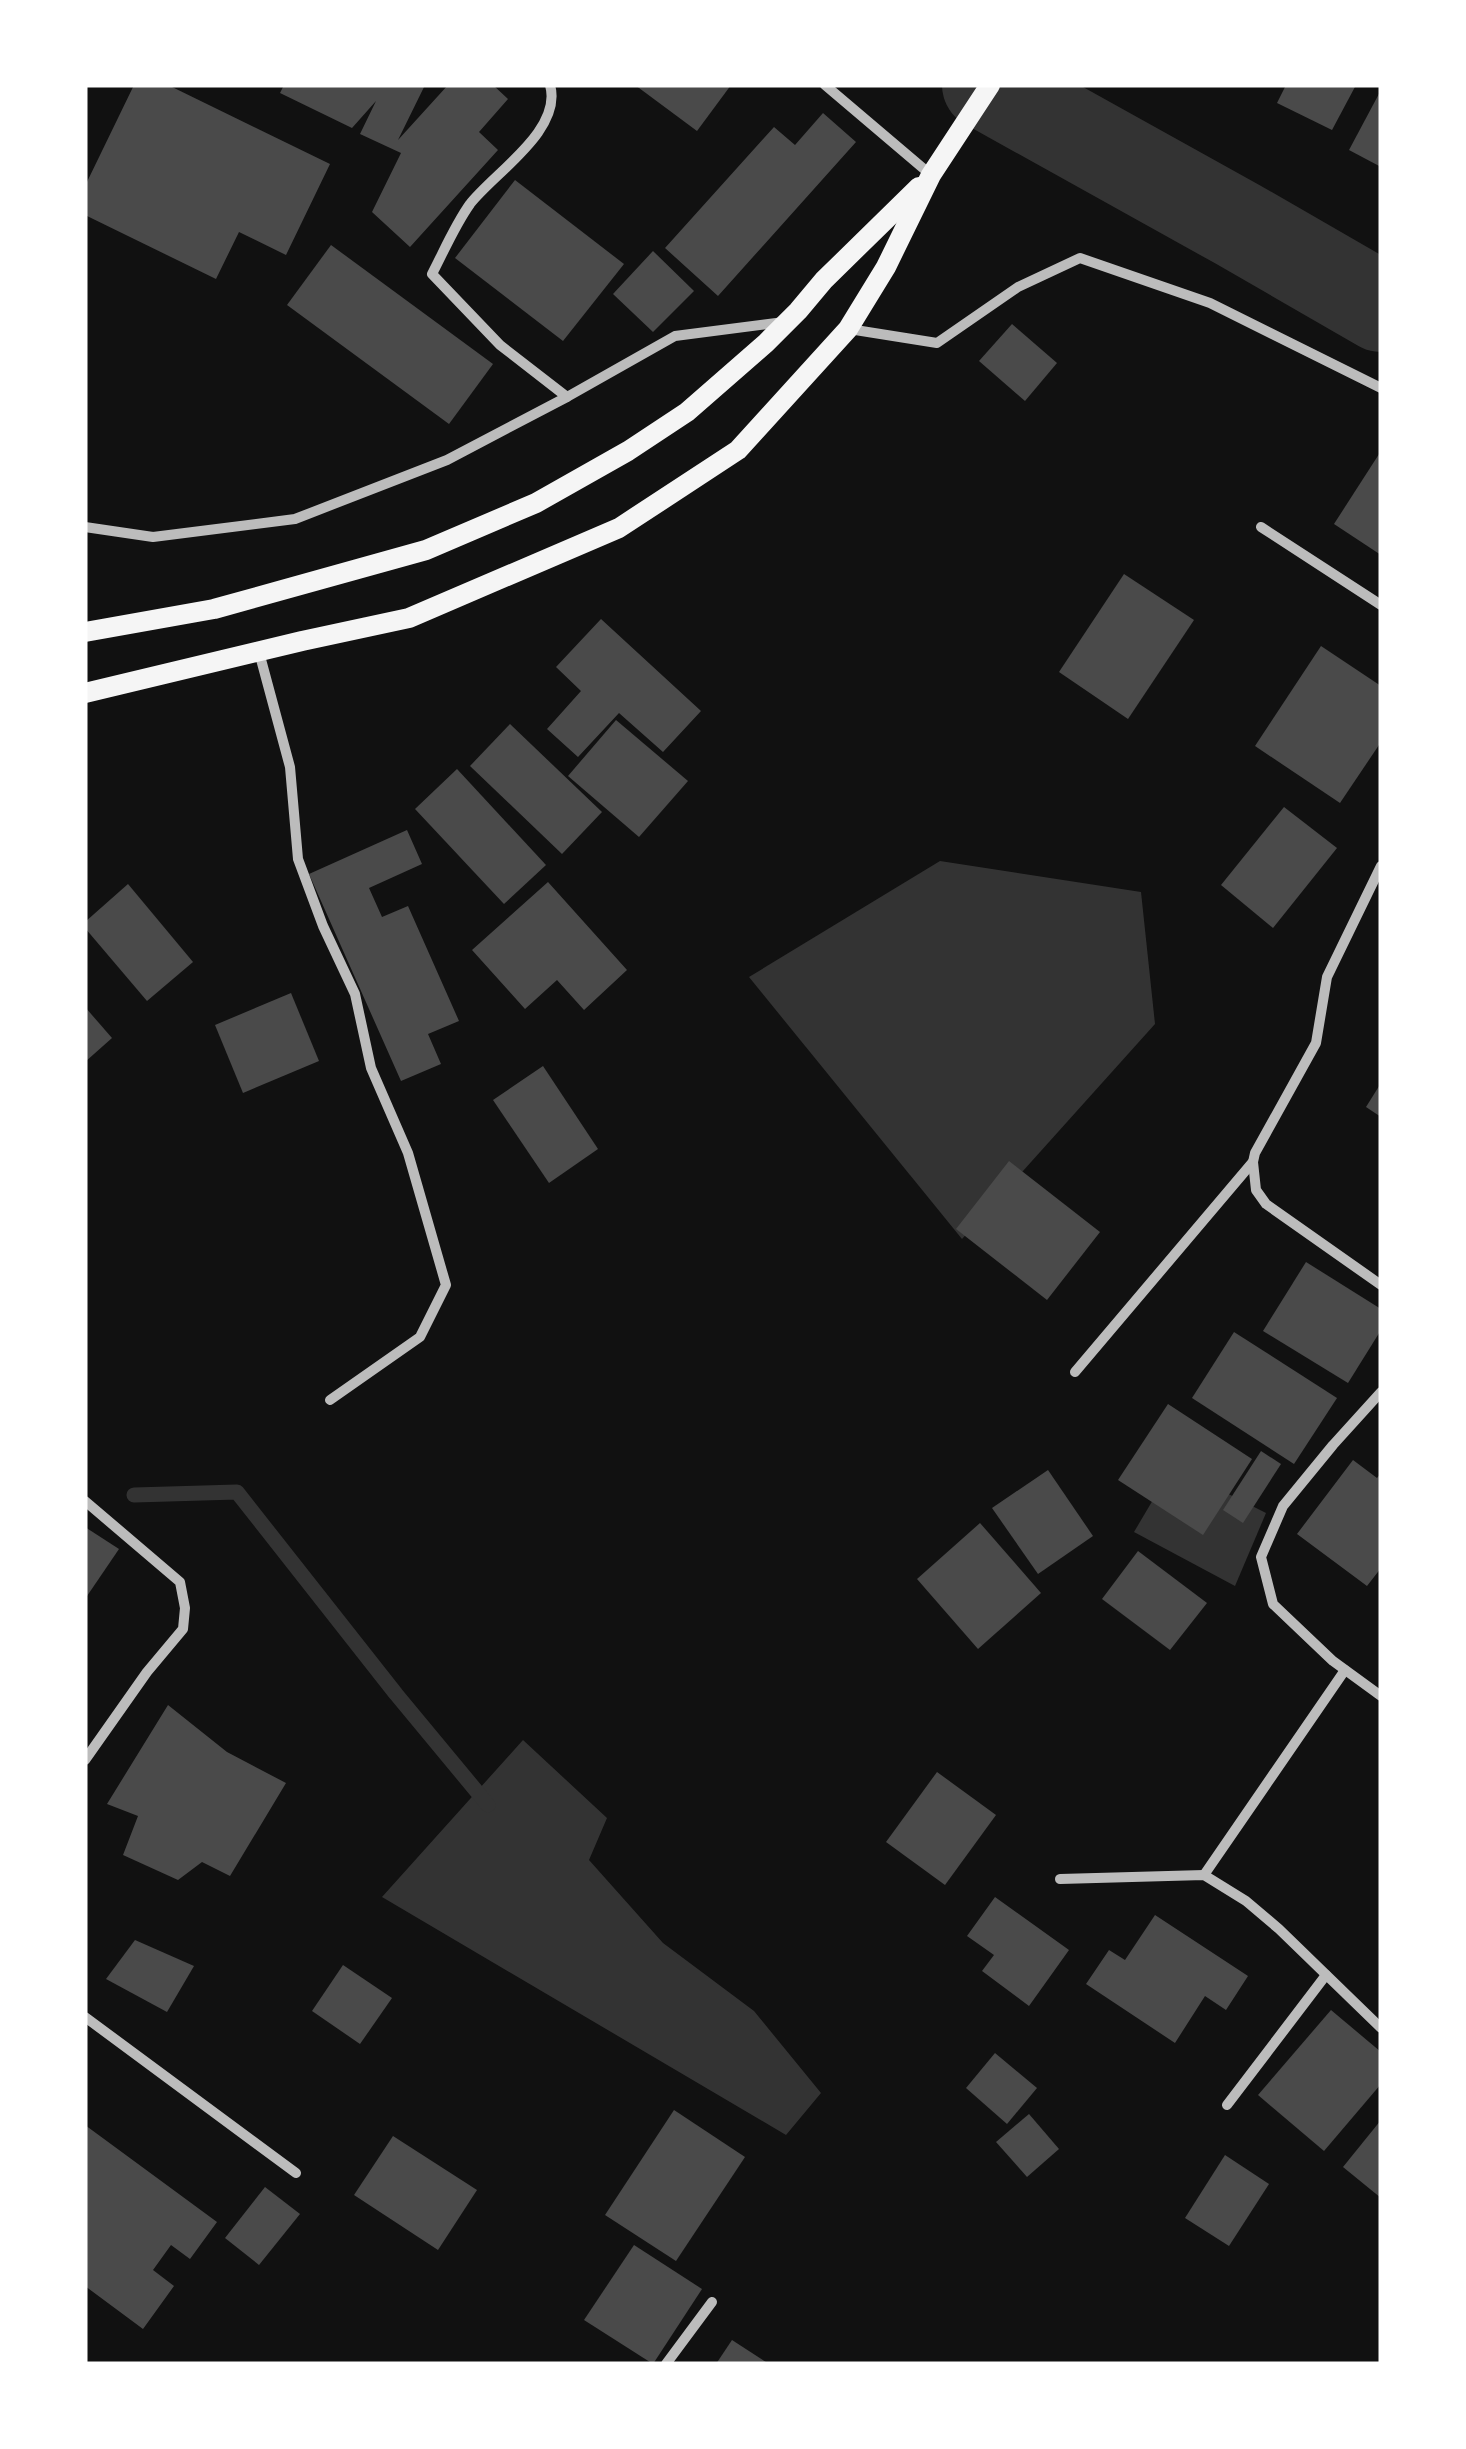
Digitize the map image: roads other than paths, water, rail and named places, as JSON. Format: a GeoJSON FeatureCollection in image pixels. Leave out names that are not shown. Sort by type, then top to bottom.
{"type":"FeatureCollection","features":[{"type":"Feature","properties":{"kind":"main road"},"geometry":{"type":"LineString","coordinates":[[85,693],[408,618],[619,528],[738,450],[848,329],[886,267],[931,175],[990,85]]}},
{"type":"Feature","properties":{"kind":"main road"},"geometry":{"type":"LineString","coordinates":[[85,632],[214,610],[426,550],[536,503],[687,412],[788,322],[824,280],[931,175]]}},
{"type":"Feature","properties":{"kind":"street"},"geometry":{"type":"LineString","coordinates":[[550,85],[553,94],[541,132],[469,205],[432,274],[500,346],[567,397]]}},
{"type":"Feature","properties":{"kind":"street"},"geometry":{"type":"LineString","coordinates":[[825,85],[931,175]]}},
{"type":"Feature","properties":{"kind":"street"},"geometry":{"type":"LineString","coordinates":[[848,329],[937,343],[1018,286],[1080,258],[1210,303],[1381,388]]}},
{"type":"Feature","properties":{"kind":"street"},"geometry":{"type":"LineString","coordinates":[[85,527],[153,538],[294,519],[447,460],[675,336],[788,322]]}},
{"type":"Feature","properties":{"kind":"street"},"geometry":{"type":"LineString","coordinates":[[1261,526],[1381,605]]}},
{"type":"Feature","properties":{"kind":"street"},"geometry":{"type":"LineString","coordinates":[[258,651],[290,767],[298,859],[323,926],[355,994],[371,1068],[408,1152],[446,1285],[420,1337],[330,1400]]}},
{"type":"Feature","properties":{"kind":"street"},"geometry":{"type":"LineString","coordinates":[[1075,1372],[1253,1162],[1260,1142],[1316,1043],[1327,978],[1380,871]]}},
{"type":"Feature","properties":{"kind":"street"},"geometry":{"type":"LineString","coordinates":[[1253,1162],[1256,1190],[1266,1204],[1381,1285]]}},
{"type":"Feature","properties":{"kind":"street"},"geometry":{"type":"LineString","coordinates":[[1381,1392],[1283,1506],[1260,1557],[1272,1604],[1333,1661],[1381,1696]]}},
{"type":"Feature","properties":{"kind":"street"},"geometry":{"type":"LineString","coordinates":[[85,1501],[180,1582],[185,1608],[183,1629],[147,1672],[85,1760]]}},
{"type":"Feature","properties":{"kind":"street"},"geometry":{"type":"LineString","coordinates":[[1204,1875],[1345,1670]]}},
{"type":"Feature","properties":{"kind":"street"},"geometry":{"type":"LineString","coordinates":[[1060,1879],[1204,1875],[1271,1922],[1381,2028]]}},
{"type":"Feature","properties":{"kind":"street"},"geometry":{"type":"LineString","coordinates":[[1228,2104],[1326,1975]]}},
{"type":"Feature","properties":{"kind":"street"},"geometry":{"type":"LineString","coordinates":[[85,2017],[296,2173]]}},
{"type":"Feature","properties":{"kind":"street"},"geometry":{"type":"LineString","coordinates":[[666,2364],[712,2302]]}},
{"type":"Feature","properties":{"kind":"waterway"},"geometry":{"type":"LineString","coordinates":[[987,85],[1381,307]]}},
{"type":"Feature","properties":{"kind":"waterway"},"geometry":{"type":"LineString","coordinates":[[134,1495],[237,1492],[488,1805]]}}]}
